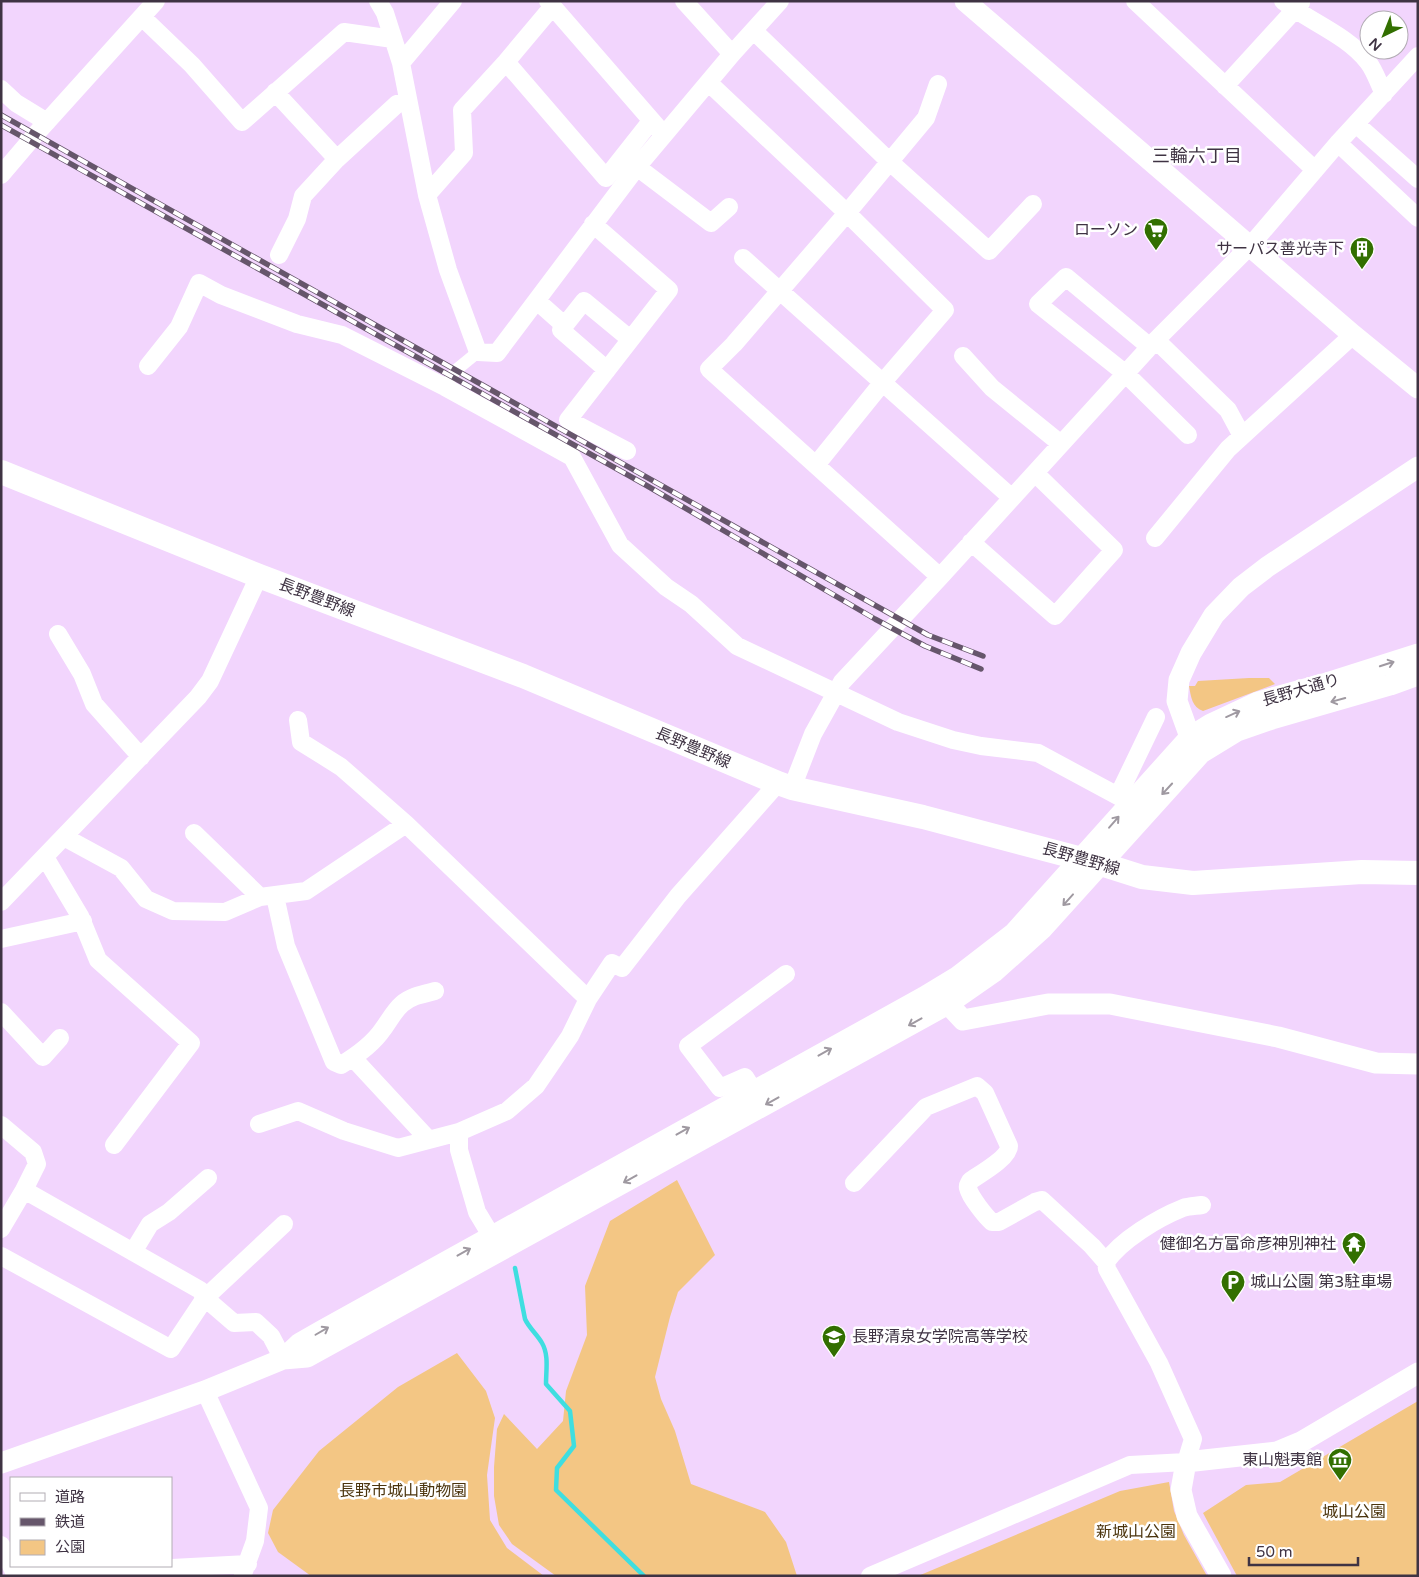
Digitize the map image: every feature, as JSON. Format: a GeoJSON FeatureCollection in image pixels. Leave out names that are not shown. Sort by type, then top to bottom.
{"type":"FeatureCollection","features":[{"type":"Feature","properties":{"kind":"main road","name":"長野豊野線"},"geometry":{"type":"LineString","coordinates":[[1,472],[259,576],[523,676],[785,786],[923,817],[1142,876],[1193,883],[1362,872],[1418,873]]}},
{"type":"Feature","properties":{"kind":"street"},"geometry":{"type":"LineString","coordinates":[[1,175],[156,1]]}},
{"type":"Feature","properties":{"kind":"street"},"geometry":{"type":"LineString","coordinates":[[378,1],[385,13],[401,63],[427,195],[448,270],[478,352]]}},
{"type":"Feature","properties":{"kind":"street"},"geometry":{"type":"LineString","coordinates":[[401,63],[453,1]]}},
{"type":"Feature","properties":{"kind":"street"},"geometry":{"type":"LineString","coordinates":[[684,1],[732,54]]}},
{"type":"Feature","properties":{"kind":"street"},"geometry":{"type":"LineString","coordinates":[[445,387],[456,370],[478,352],[497,353],[637,167],[732,54],[780,1]]}},
{"type":"Feature","properties":{"kind":"street"},"geometry":{"type":"LineString","coordinates":[[966,1],[1353,335],[1418,388]]}},
{"type":"Feature","properties":{"kind":"street"},"geometry":{"type":"LineString","coordinates":[[1136,1],[1316,170]]}},
{"type":"Feature","properties":{"kind":"street"},"geometry":{"type":"LineString","coordinates":[[427,195],[464,154],[462,110],[506,62],[550,4],[664,135]]}},
{"type":"Feature","properties":{"kind":"street"},"geometry":{"type":"LineString","coordinates":[[1225,86],[1293,4],[1347,42],[1368,62],[1384,94]]}},
{"type":"Feature","properties":{"kind":"street"},"geometry":{"type":"LineString","coordinates":[[142,17],[192,65],[242,122],[344,32],[394,39]]}},
{"type":"Feature","properties":{"kind":"street"},"geometry":{"type":"LineString","coordinates":[[754,31],[890,162],[989,250],[1033,204]]}},
{"type":"Feature","properties":{"kind":"street"},"geometry":{"type":"LineString","coordinates":[[258,1124],[298,1111],[344,1130],[398,1148],[459,1132],[507,1112],[536,1086],[570,1036],[588,999],[612,963],[622,968],[678,896],[785,786],[834,693],[842,682],[1153,344],[1250,246],[1338,143],[1418,56]]}},
{"type":"Feature","properties":{"kind":"street"},"geometry":{"type":"LineString","coordinates":[[506,62],[606,178],[651,121]]}},
{"type":"Feature","properties":{"kind":"street"},"geometry":{"type":"LineString","coordinates":[[709,82],[847,213],[945,310],[883,382],[816,465]]}},
{"type":"Feature","properties":{"kind":"street"},"geometry":{"type":"LineString","coordinates":[[938,84],[926,118],[780,291],[734,344],[709,369],[940,577]]}},
{"type":"Feature","properties":{"kind":"street"},"geometry":{"type":"LineString","coordinates":[[1,89],[16,103],[47,122]]}},
{"type":"Feature","properties":{"kind":"street"},"geometry":{"type":"LineString","coordinates":[[275,92],[337,159]]}},
{"type":"Feature","properties":{"kind":"street"},"geometry":{"type":"LineString","coordinates":[[278,255],[297,219],[303,196],[337,159],[397,104],[408,100]]}},
{"type":"Feature","properties":{"kind":"street"},"geometry":{"type":"LineString","coordinates":[[1356,124],[1418,178]]}},
{"type":"Feature","properties":{"kind":"street"},"geometry":{"type":"LineString","coordinates":[[1338,143],[1418,218]]}},
{"type":"Feature","properties":{"kind":"street"},"geometry":{"type":"LineString","coordinates":[[637,167],[711,223],[729,207]]}},
{"type":"Feature","properties":{"kind":"street"},"geometry":{"type":"LineString","coordinates":[[594,224],[669,290],[568,420],[627,451]]}},
{"type":"Feature","properties":{"kind":"street"},"geometry":{"type":"LineString","coordinates":[[743,258],[1012,498]]}},
{"type":"Feature","properties":{"kind":"street"},"geometry":{"type":"LineString","coordinates":[[1188,435],[1126,374],[1038,304],[1066,277],[1153,344],[1228,410],[1242,436]]}},
{"type":"Feature","properties":{"kind":"street"},"geometry":{"type":"LineString","coordinates":[[148,366],[179,327],[199,283],[221,295],[297,324],[342,335],[445,387],[572,457],[620,545],[666,587],[691,604],[737,646],[898,722],[953,740],[982,746],[1038,752],[1125,800]]}},
{"type":"Feature","properties":{"kind":"street"},"geometry":{"type":"LineString","coordinates":[[537,301],[564,326]]}},
{"type":"Feature","properties":{"kind":"street"},"geometry":{"type":"LineString","coordinates":[[607,370],[561,330],[584,301],[630,339]]}},
{"type":"Feature","properties":{"kind":"street"},"geometry":{"type":"LineString","coordinates":[[1154,538],[1228,448],[1353,335]]}},
{"type":"Feature","properties":{"kind":"street"},"geometry":{"type":"LineString","coordinates":[[963,356],[992,388],[1061,444]]}},
{"type":"Feature","properties":{"kind":"street"},"geometry":{"type":"LineString","coordinates":[[1195,745],[1176,701],[1179,680],[1191,652],[1214,615],[1241,586],[1267,567],[1418,467]]}},
{"type":"Feature","properties":{"kind":"street"},"geometry":{"type":"LineString","coordinates":[[971,542],[1055,616],[1114,550],[1035,473]]}},
{"type":"Feature","properties":{"kind":"street"},"geometry":{"type":"LineString","coordinates":[[1,902],[198,697],[210,681],[259,576]]}},
{"type":"Feature","properties":{"kind":"street"},"geometry":{"type":"LineString","coordinates":[[58,634],[82,674],[94,704],[141,757]]}},
{"type":"Feature","properties":{"kind":"street","name":"長野大通り"},"geometry":{"type":"LineString","coordinates":[[1195,745],[1211,724],[1258,702],[1330,682],[1418,654]]}},
{"type":"Feature","properties":{"kind":"street","name":"長野大通り"},"geometry":{"type":"LineString","coordinates":[[1195,745],[1272,719],[1418,676]]}},
{"type":"Feature","properties":{"kind":"street"},"geometry":{"type":"LineString","coordinates":[[1091,861],[1125,800],[1156,717]]}},
{"type":"Feature","properties":{"kind":"street"},"geometry":{"type":"LineString","coordinates":[[298,720],[301,742],[342,767],[406,824],[588,999]]}},
{"type":"Feature","properties":{"kind":"street"},"geometry":{"type":"LineString","coordinates":[[1125,800],[1195,745]]}},
{"type":"Feature","properties":{"kind":"street"},"geometry":{"type":"LineString","coordinates":[[1,1463],[205,1391],[283,1359],[307,1357],[943,996],[1091,861],[1195,745]]}},
{"type":"Feature","properties":{"kind":"street"},"geometry":{"type":"LineString","coordinates":[[64,837],[121,868],[146,899],[174,911],[225,912],[268,897],[306,891],[406,824]]}},
{"type":"Feature","properties":{"kind":"street"},"geometry":{"type":"LineString","coordinates":[[194,834],[268,897],[334,1062],[341,1065],[353,1058],[382,1031],[401,1005],[411,998],[434,991]]}},
{"type":"Feature","properties":{"kind":"street"},"geometry":{"type":"LineString","coordinates":[[44,857],[83,921],[98,960],[191,1043],[114,1145]]}},
{"type":"Feature","properties":{"kind":"street"},"geometry":{"type":"LineString","coordinates":[[1,939],[83,921]]}},
{"type":"Feature","properties":{"kind":"street"},"geometry":{"type":"LineString","coordinates":[[754,1091],[745,1077],[720,1088],[688,1046],[786,974]]}},
{"type":"Feature","properties":{"kind":"street"},"geometry":{"type":"LineString","coordinates":[[943,996],[962,1020],[1048,1004],[1110,1004],[1278,1037],[1376,1063],[1418,1064]]}},
{"type":"Feature","properties":{"kind":"street"},"geometry":{"type":"LineString","coordinates":[[283,1359],[300,1344],[321,1331],[754,1091],[943,996]]}},
{"type":"Feature","properties":{"kind":"street"},"geometry":{"type":"LineString","coordinates":[[1,1012],[43,1057],[60,1038]]}},
{"type":"Feature","properties":{"kind":"street"},"geometry":{"type":"LineString","coordinates":[[353,1058],[429,1140]]}},
{"type":"Feature","properties":{"kind":"street"},"geometry":{"type":"LineString","coordinates":[[854,1183],[926,1107],[977,1086],[986,1092],[1010,1146],[1010,1150],[1005,1156],[970,1181],[968,1184],[969,1191],[984,1214],[992,1222],[999,1222],[1042,1200],[1092,1246],[1106,1262],[1107,1269],[1159,1363],[1193,1439],[1186,1462],[1182,1490],[1187,1516],[1221,1576]]}},
{"type":"Feature","properties":{"kind":"street"},"geometry":{"type":"LineString","coordinates":[[1,1125],[33,1152],[37,1164],[1,1228]]}},
{"type":"Feature","properties":{"kind":"street"},"geometry":{"type":"LineString","coordinates":[[459,1132],[459,1150],[477,1212],[492,1237]]}},
{"type":"Feature","properties":{"kind":"street"},"geometry":{"type":"LineString","coordinates":[[133,1252],[150,1224],[170,1212],[208,1178]]}},
{"type":"Feature","properties":{"kind":"street"},"geometry":{"type":"LineString","coordinates":[[24,1190],[200,1290],[205,1298],[234,1323],[256,1322],[271,1336],[283,1359]]}},
{"type":"Feature","properties":{"kind":"street"},"geometry":{"type":"LineString","coordinates":[[1106,1262],[1115,1251],[1142,1230],[1184,1208],[1202,1205]]}},
{"type":"Feature","properties":{"kind":"street"},"geometry":{"type":"LineString","coordinates":[[1,1256],[171,1349],[205,1298],[284,1224]]}},
{"type":"Feature","properties":{"kind":"street"},"geometry":{"type":"LineString","coordinates":[[876,1575],[1130,1465],[1186,1462],[1277,1452],[1301,1442],[1418,1373]]}},
{"type":"Feature","properties":{"kind":"street"},"geometry":{"type":"LineString","coordinates":[[20,1576],[245,1570],[255,1541],[259,1508],[205,1391]]}},
{"type":"Feature","properties":{"kind":"street"},"geometry":{"type":"LineString","coordinates":[[1,1545],[10,1564]]}},
{"type":"Feature","properties":{"kind":"green space"},"geometry":{"type":"Polygon","coordinates":[[[1269,678],[1275,684],[1203,711],[1196,707],[1190,694],[1189,686],[1195,686],[1198,681],[1269,678]]]}},
{"type":"Feature","properties":{"kind":"green space"},"geometry":{"type":"Polygon","coordinates":[[[677,1180],[715,1255],[678,1292],[655,1377],[661,1399],[675,1431],[691,1484],[765,1512],[786,1542],[797,1576],[556,1576],[512,1544],[499,1525],[494,1496],[497,1429],[504,1414],[537,1449],[563,1421],[566,1391],[587,1335],[585,1286],[610,1221],[677,1180]]]}},
{"type":"Feature","properties":{"kind":"green space","name":"長野市城山動物園"},"geometry":{"type":"Polygon","coordinates":[[[457,1353],[486,1391],[495,1418],[487,1475],[490,1520],[507,1548],[544,1576],[311,1576],[278,1552],[268,1533],[273,1510],[319,1451],[398,1387],[457,1353]]]}},
{"type":"Feature","properties":{"kind":"green space","name":"城山公園"},"geometry":{"type":"Polygon","coordinates":[[[1418,1401],[1418,1576],[1237,1576],[1203,1513],[1246,1485],[1280,1482],[1418,1401]]]}},
{"type":"Feature","properties":{"kind":"green space","name":"新城山公園"},"geometry":{"type":"Polygon","coordinates":[[[1169,1482],[1174,1511],[1184,1535],[1207,1576],[918,1576],[1120,1491],[1169,1482]]]}},
{"type":"Feature","properties":{"kind":"waterway"},"geometry":{"type":"LineString","coordinates":[[515,1268],[525,1319],[546,1352],[546,1384],[570,1411],[574,1446],[557,1468],[556,1490],[644,1576]]}},
{"type":"Feature","properties":{"kind":"railway"},"geometry":{"type":"LineString","coordinates":[[1,115],[928,635],[983,656]]}},
{"type":"Feature","properties":{"kind":"railway"},"geometry":{"type":"LineString","coordinates":[[1,125],[644,484],[875,619],[925,646],[981,669]]}},
{"type":"Feature","properties":{"kind":"place","name":"ローソン"},"geometry":{"type":"Point","coordinates":[1156,251]}},
{"type":"Feature","properties":{"kind":"place","name":"サーパス善光寺下"},"geometry":{"type":"Point","coordinates":[1362,270]}},
{"type":"Feature","properties":{"kind":"place","name":"健御名方富命彦神別神社"},"geometry":{"type":"Point","coordinates":[1354,1265]}},
{"type":"Feature","properties":{"kind":"place","name":"城山公園 第3駐車場"},"geometry":{"type":"Point","coordinates":[1233,1303]}},
{"type":"Feature","properties":{"kind":"place","name":"長野清泉女学院高等学校"},"geometry":{"type":"Point","coordinates":[834,1358]}},
{"type":"Feature","properties":{"kind":"place","name":"東山魁夷館"},"geometry":{"type":"Point","coordinates":[1340,1481]}},
{"type":"Feature","properties":{"kind":"district","name":"三輪六丁目"},"geometry":{"type":"Point","coordinates":[1197,156]}}]}
